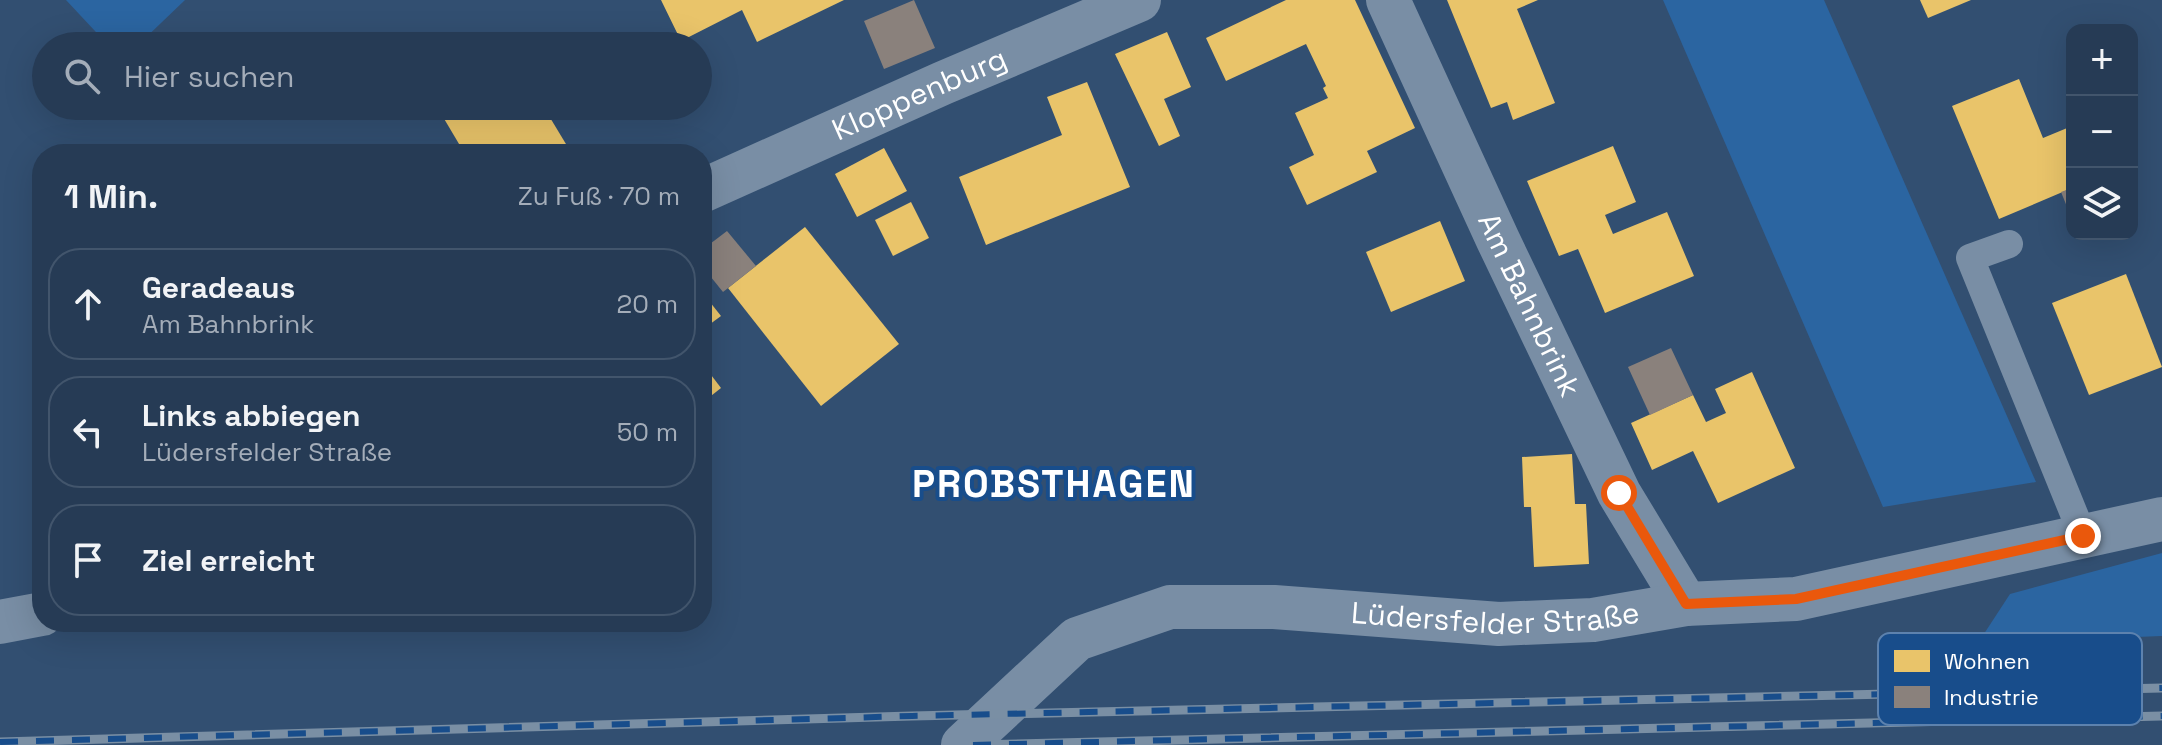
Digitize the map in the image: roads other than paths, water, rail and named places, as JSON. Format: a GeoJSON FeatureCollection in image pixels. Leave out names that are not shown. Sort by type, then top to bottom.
{"type":"FeatureCollection","features":[{"type":"Feature","properties":{"kind":"street","name":"Kloppenburg"},"geometry":{"type":"LineString","coordinates":[[712,187],[1139,0]]}},
{"type":"Feature","properties":{"kind":"street","name":"Am Bahnbrink"},"geometry":{"type":"LineString","coordinates":[[1388,0],[1619,493],[1686,604]]}},
{"type":"Feature","properties":{"kind":"street","name":"Lüdersfelder Straße"},"geometry":{"type":"LineString","coordinates":[[963,745],[1077,639],[1170,607],[1274,607],[1499,624],[1593,620],[1686,604],[1796,599],[2162,519]]}},
{"type":"Feature","properties":{"kind":"street"},"geometry":{"type":"LineString","coordinates":[[0,622],[32,616]]}},
{"type":"Feature","properties":{"kind":"lane"},"geometry":{"type":"LineString","coordinates":[[2009,244],[1970,258],[2083,536]]}},
{"type":"Feature","properties":{"kind":"railway"},"geometry":{"type":"LineString","coordinates":[[2142,688],[2162,688]]}},
{"type":"Feature","properties":{"kind":"railway"},"geometry":{"type":"LineString","coordinates":[[0,742],[912,716],[1878,694]]}},
{"type":"Feature","properties":{"kind":"railway"},"geometry":{"type":"LineString","coordinates":[[2142,716],[2162,716]]}},
{"type":"Feature","properties":{"kind":"railway"},"geometry":{"type":"LineString","coordinates":[[973,745],[1878,723]]}},
{"type":"Feature","properties":{"kind":"district","name":"PROBSTHAGEN"},"geometry":{"type":"Point","coordinates":[1054,484]}}]}
